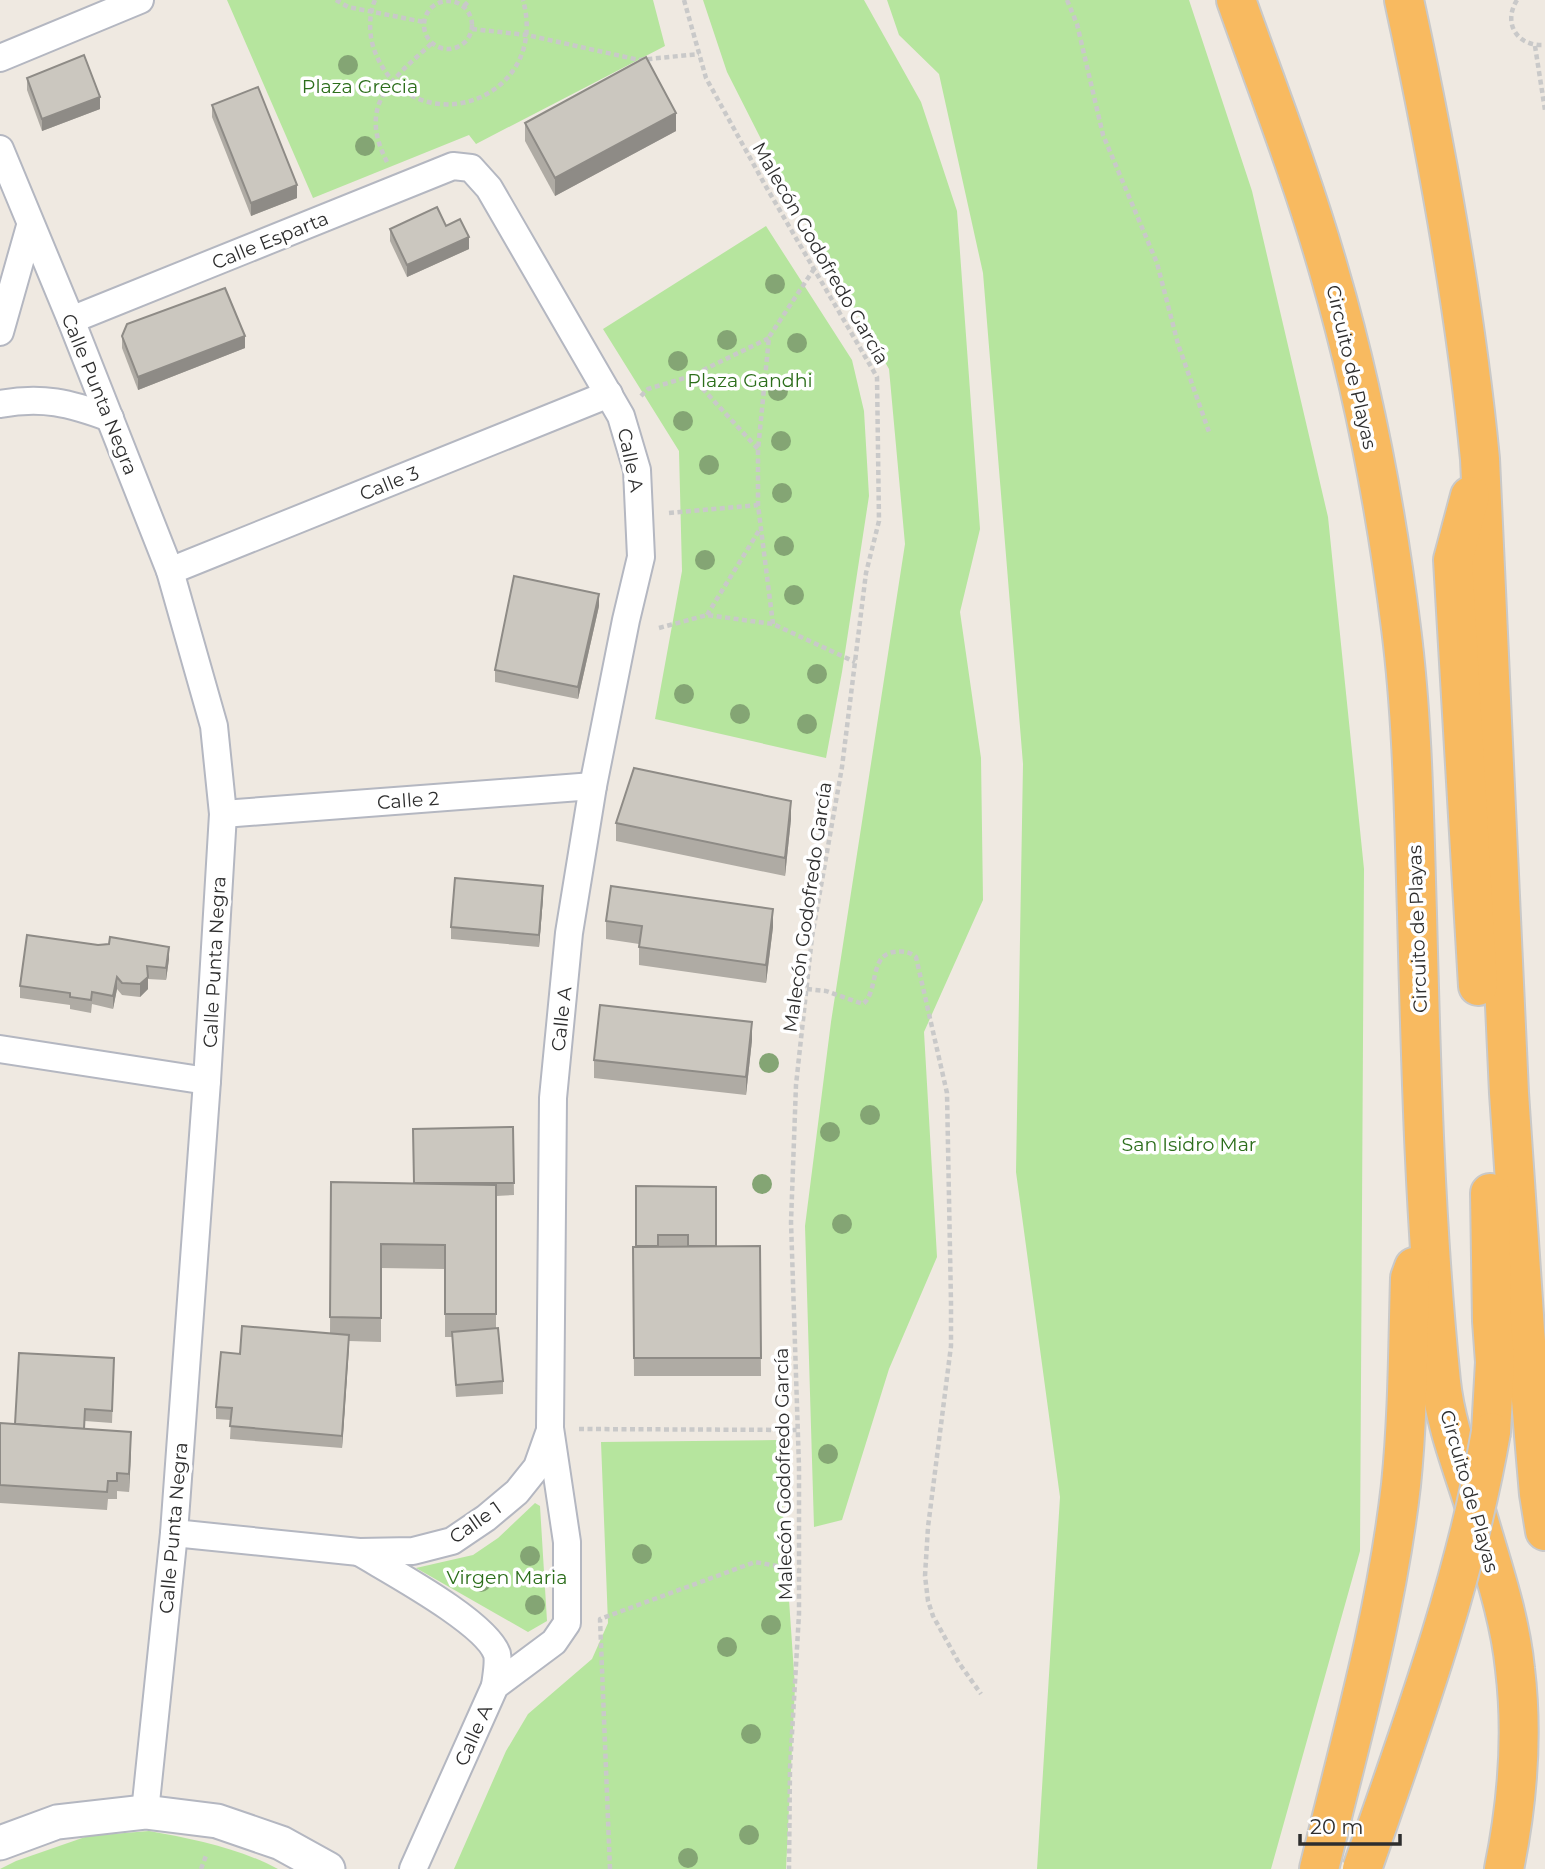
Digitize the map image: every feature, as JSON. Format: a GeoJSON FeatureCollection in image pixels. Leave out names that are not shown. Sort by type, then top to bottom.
{"type":"FeatureCollection","features":[{"type":"Feature","properties":{"kind":"highway","name":"Circuito de Playas"},"geometry":{"type":"LineString","coordinates":[[1236,0],[1332,282],[1362,397],[1399,616],[1413,817],[1428,1228],[1442,1389],[1449,1427],[1468,1481],[1504,1605],[1515,1667],[1518,1706],[1516,1772],[1510,1840],[1504,1869]]}},
{"type":"Feature","properties":{"kind":"highway"},"geometry":{"type":"LineString","coordinates":[[1404,0],[1458,285],[1470,359],[1480,459],[1509,1093],[1525,1330],[1539,1494],[1545,1531]]}},
{"type":"Feature","properties":{"kind":"highway"},"geometry":{"type":"LineString","coordinates":[[1362,1869],[1415,1715],[1464,1556],[1483,1479],[1491,1432],[1495,1362],[1492,1321],[1492,1225],[1453,560],[1480,459]]}},
{"type":"Feature","properties":{"kind":"highway"},"geometry":{"type":"LineString","coordinates":[[1319,1869],[1348,1758],[1389,1564],[1403,1449],[1410,1278],[1428,1228]]}},
{"type":"Feature","properties":{"kind":"street"},"geometry":{"type":"LineString","coordinates":[[0,58],[141,0]]}},
{"type":"Feature","properties":{"kind":"street","name":"Calle Punta Negra"},"geometry":{"type":"LineString","coordinates":[[0,149],[170,571],[214,726],[223,814],[207,1082],[174,1533],[145,1812]]}},
{"type":"Feature","properties":{"kind":"street","name":"Calle Esparta"},"geometry":{"type":"LineString","coordinates":[[71,320],[453,166],[471,168]]}},
{"type":"Feature","properties":{"kind":"street","name":"Calle A"},"geometry":{"type":"LineString","coordinates":[[413,1869],[495,1686],[554,1642],[567,1623],[567,1542],[561,1428],[553,1098],[569,933],[593,786],[641,556],[637,470],[621,416],[489,188],[471,168]]}},
{"type":"Feature","properties":{"kind":"street"},"geometry":{"type":"LineString","coordinates":[[0,332],[30,226]]}},
{"type":"Feature","properties":{"kind":"street","name":"Calle 3"},"geometry":{"type":"LineString","coordinates":[[170,571],[609,394]]}},
{"type":"Feature","properties":{"kind":"street"},"geometry":{"type":"LineString","coordinates":[[0,404],[41,400],[63,402],[110,418]]}},
{"type":"Feature","properties":{"kind":"street","name":"Calle 2"},"geometry":{"type":"LineString","coordinates":[[223,814],[593,786]]}},
{"type":"Feature","properties":{"kind":"street"},"geometry":{"type":"LineString","coordinates":[[0,1049],[207,1082]]}},
{"type":"Feature","properties":{"kind":"street","name":"Calle 1"},"geometry":{"type":"LineString","coordinates":[[174,1533],[359,1552],[413,1551],[452,1541],[486,1518],[516,1492],[537,1467],[561,1428]]}},
{"type":"Feature","properties":{"kind":"street","name":"Calle 1"},"geometry":{"type":"LineString","coordinates":[[359,1552],[445,1605],[485,1636],[497,1655],[495,1686]]}},
{"type":"Feature","properties":{"kind":"street"},"geometry":{"type":"LineString","coordinates":[[0,1843],[57,1822],[145,1812],[217,1821],[281,1843],[328,1869]]}},
{"type":"Feature","properties":{"kind":"path"},"geometry":{"type":"LineString","coordinates":[[336,0],[348,7],[425,22]]}},
{"type":"Feature","properties":{"kind":"path"},"geometry":{"type":"LineString","coordinates":[[374,0],[370,25],[372,45],[380,64],[392,80],[408,93],[426,102],[446,105],[466,103],[485,96],[508,78],[523,54],[527,35],[527,15],[523,0]]}},
{"type":"Feature","properties":{"kind":"path"},"geometry":{"type":"LineString","coordinates":[[464,6],[470,0]]}},
{"type":"Feature","properties":{"kind":"path","name":"Malecón Godofredo García"},"geometry":{"type":"LineString","coordinates":[[684,0],[706,79],[877,377],[879,521],[866,573],[842,767],[812,937],[796,1085],[791,1222],[798,1430],[799,1570],[789,1869]]}},
{"type":"Feature","properties":{"kind":"path"},"geometry":{"type":"LineString","coordinates":[[1067,0],[1077,24],[1103,135],[1157,263],[1178,344],[1209,432]]}},
{"type":"Feature","properties":{"kind":"path"},"geometry":{"type":"LineString","coordinates":[[1517,0],[1511,9],[1510,21],[1514,33],[1523,42],[1535,46],[1545,45]]}},
{"type":"Feature","properties":{"kind":"path"},"geometry":{"type":"LineString","coordinates":[[453,2],[464,6],[470,16],[472,29],[468,39],[456,49],[447,50],[432,43],[425,30],[425,22],[427,14],[437,4],[453,2]]}},
{"type":"Feature","properties":{"kind":"path"},"geometry":{"type":"LineString","coordinates":[[472,29],[527,35],[639,60],[699,54]]}},
{"type":"Feature","properties":{"kind":"path"},"geometry":{"type":"LineString","coordinates":[[400,187],[375,135],[375,116],[392,80],[432,43]]}},
{"type":"Feature","properties":{"kind":"path"},"geometry":{"type":"LineString","coordinates":[[1535,46],[1545,110]]}},
{"type":"Feature","properties":{"kind":"path"},"geometry":{"type":"LineString","coordinates":[[773,624],[758,505],[758,450],[769,337],[814,269]]}},
{"type":"Feature","properties":{"kind":"path"},"geometry":{"type":"LineString","coordinates":[[639,398],[648,389],[691,376],[769,337]]}},
{"type":"Feature","properties":{"kind":"path"},"geometry":{"type":"LineString","coordinates":[[691,376],[758,450]]}},
{"type":"Feature","properties":{"kind":"path"},"geometry":{"type":"LineString","coordinates":[[640,516],[758,505]]}},
{"type":"Feature","properties":{"kind":"path"},"geometry":{"type":"LineString","coordinates":[[707,615],[761,527]]}},
{"type":"Feature","properties":{"kind":"path"},"geometry":{"type":"LineString","coordinates":[[659,628],[707,615],[773,624],[855,662]]}},
{"type":"Feature","properties":{"kind":"path"},"geometry":{"type":"LineString","coordinates":[[807,989],[826,991],[863,1004],[869,1000],[878,962],[889,953],[908,951],[916,957],[947,1093],[951,1303],[951,1346],[928,1527],[925,1576],[933,1616],[959,1663],[981,1694]]}},
{"type":"Feature","properties":{"kind":"path"},"geometry":{"type":"LineString","coordinates":[[561,1428],[798,1430]]}},
{"type":"Feature","properties":{"kind":"path"},"geometry":{"type":"LineString","coordinates":[[610,1869],[600,1619],[755,1562],[799,1570]]}},
{"type":"Feature","properties":{"kind":"green space","name":"Plaza Grecia"},"geometry":{"type":"Polygon","coordinates":[[[227,0],[653,0],[665,46],[476,144],[469,135],[313,198],[227,0]]]}},
{"type":"Feature","properties":{"kind":"green space"},"geometry":{"type":"Polygon","coordinates":[[[703,0],[864,0],[921,102],[957,211],[980,529],[960,612],[981,758],[983,900],[924,1032],[937,1257],[889,1369],[842,1520],[814,1527],[805,1226],[831,1022],[905,544],[889,369],[793,202],[727,72],[703,0]]]}},
{"type":"Feature","properties":{"kind":"green space","name":"San Isidro Mar"},"geometry":{"type":"Polygon","coordinates":[[[887,0],[1189,0],[1252,191],[1328,517],[1364,869],[1360,1551],[1271,1869],[1037,1869],[1060,1497],[1016,1172],[1023,764],[983,273],[939,74],[899,35],[887,0]]]}},
{"type":"Feature","properties":{"kind":"green space","name":"Plaza Gandhi"},"geometry":{"type":"Polygon","coordinates":[[[766,226],[852,360],[864,411],[869,496],[826,758],[655,719],[682,571],[679,451],[603,329],[766,226]]]}},
{"type":"Feature","properties":{"kind":"green space"},"geometry":{"type":"Polygon","coordinates":[[[778,1440],[795,1687],[786,1869],[454,1869],[506,1751],[528,1714],[592,1659],[608,1623],[601,1442],[778,1440]]]}},
{"type":"Feature","properties":{"kind":"green space","name":"Virgen Maria"},"geometry":{"type":"Polygon","coordinates":[[[535,1503],[540,1506],[547,1621],[528,1632],[416,1568],[473,1555],[498,1538],[535,1503]]]}},
{"type":"Feature","properties":{"kind":"green space"},"geometry":{"type":"Polygon","coordinates":[[[149,1831],[232,1850],[278,1869],[0,1869],[88,1836],[149,1831]]]}},
{"type":"Feature","properties":{"kind":"building"},"geometry":{"type":"Polygon","coordinates":[[[84,55],[100,97],[42,119],[27,78],[84,55]]]}},
{"type":"Feature","properties":{"kind":"building"},"geometry":{"type":"Polygon","coordinates":[[[646,57],[676,113],[555,178],[525,123],[646,57]]]}},
{"type":"Feature","properties":{"kind":"building"},"geometry":{"type":"Polygon","coordinates":[[[258,87],[297,185],[251,203],[212,105],[258,87]]]}},
{"type":"Feature","properties":{"kind":"building"},"geometry":{"type":"Polygon","coordinates":[[[437,207],[446,226],[460,219],[469,237],[407,265],[390,229],[437,207]]]}},
{"type":"Feature","properties":{"kind":"building"},"geometry":{"type":"Polygon","coordinates":[[[225,288],[245,336],[138,377],[122,336],[127,324],[225,288]]]}},
{"type":"Feature","properties":{"kind":"building"},"geometry":{"type":"Polygon","coordinates":[[[514,576],[599,594],[578,687],[495,670],[514,576]]]}},
{"type":"Feature","properties":{"kind":"building"},"geometry":{"type":"Polygon","coordinates":[[[634,768],[791,801],[785,858],[616,823],[634,768]]]}},
{"type":"Feature","properties":{"kind":"building"},"geometry":{"type":"Polygon","coordinates":[[[455,878],[543,886],[539,935],[451,927],[455,878]]]}},
{"type":"Feature","properties":{"kind":"building"},"geometry":{"type":"Polygon","coordinates":[[[611,886],[773,909],[766,965],[639,947],[642,926],[606,921],[611,886]]]}},
{"type":"Feature","properties":{"kind":"building"},"geometry":{"type":"Polygon","coordinates":[[[27,935],[98,945],[109,944],[110,937],[169,947],[166,968],[147,966],[148,977],[140,984],[122,983],[117,977],[113,996],[92,992],[91,1000],[70,997],[70,993],[20,986],[27,935]]]}},
{"type":"Feature","properties":{"kind":"building"},"geometry":{"type":"Polygon","coordinates":[[[600,1005],[752,1022],[746,1077],[594,1060],[600,1005]]]}},
{"type":"Feature","properties":{"kind":"building"},"geometry":{"type":"Polygon","coordinates":[[[513,1127],[514,1183],[414,1183],[413,1129],[513,1127]]]}},
{"type":"Feature","properties":{"kind":"building"},"geometry":{"type":"Polygon","coordinates":[[[331,1182],[496,1185],[496,1314],[445,1314],[445,1245],[381,1244],[381,1318],[330,1317],[331,1182]]]}},
{"type":"Feature","properties":{"kind":"building"},"geometry":{"type":"Polygon","coordinates":[[[636,1186],[716,1187],[716,1246],[688,1246],[688,1235],[658,1235],[658,1246],[636,1246],[636,1186]]]}},
{"type":"Feature","properties":{"kind":"building"},"geometry":{"type":"Polygon","coordinates":[[[760,1246],[761,1358],[634,1358],[633,1247],[760,1246]]]}},
{"type":"Feature","properties":{"kind":"building"},"geometry":{"type":"Polygon","coordinates":[[[242,1326],[349,1335],[342,1436],[230,1426],[232,1408],[216,1407],[221,1352],[240,1354],[242,1326]]]}},
{"type":"Feature","properties":{"kind":"building"},"geometry":{"type":"Polygon","coordinates":[[[498,1328],[503,1381],[456,1385],[452,1332],[498,1328]]]}},
{"type":"Feature","properties":{"kind":"building"},"geometry":{"type":"Polygon","coordinates":[[[19,1353],[114,1358],[112,1411],[85,1409],[84,1429],[15,1424],[19,1353]]]}},
{"type":"Feature","properties":{"kind":"building"},"geometry":{"type":"Polygon","coordinates":[[[0,1423],[131,1432],[129,1474],[117,1473],[117,1481],[108,1481],[107,1492],[0,1485],[0,1423]]]}}]}
